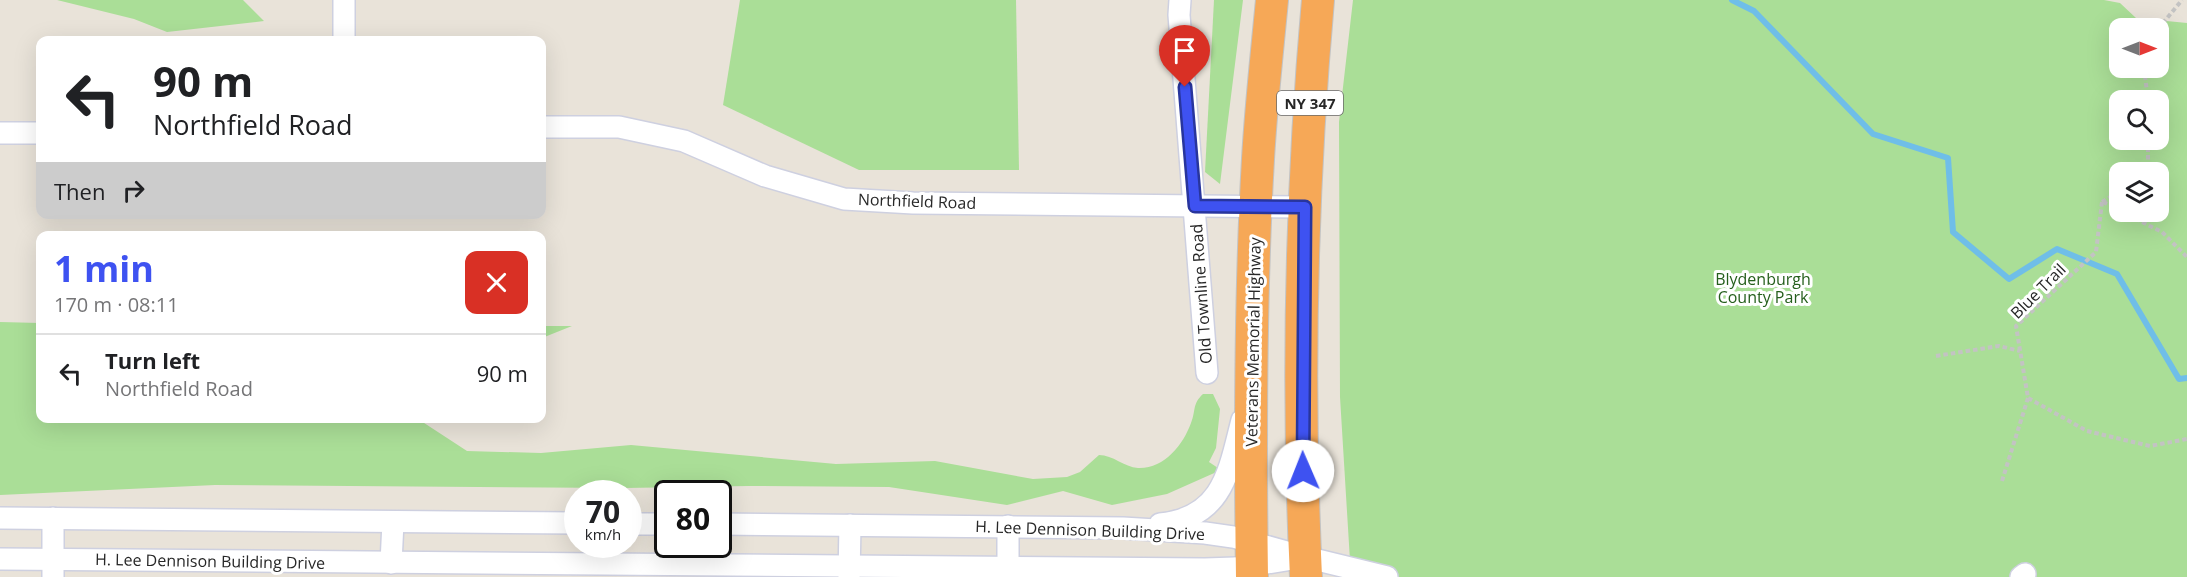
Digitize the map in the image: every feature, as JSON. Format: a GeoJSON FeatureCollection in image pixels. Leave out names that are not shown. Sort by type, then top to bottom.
{"type":"FeatureCollection","features":[{"type":"Feature","properties":{"kind":"highway","name":"Veterans Memorial Highway"},"geometry":{"type":"LineString","coordinates":[[1251,561],[1251,388],[1256,206],[1261,108],[1272,0]]}},
{"type":"Feature","properties":{"kind":"highway","name":"NY 347"},"geometry":{"type":"LineString","coordinates":[[1305,567],[1302,434],[1305,207],[1318,0]]}},
{"type":"Feature","properties":{"kind":"street"},"geometry":{"type":"LineString","coordinates":[[344,0],[344,36]]}},
{"type":"Feature","properties":{"kind":"street","name":"Old Townline Road"},"geometry":{"type":"LineString","coordinates":[[1180,0],[1179,15],[1207,373]]}},
{"type":"Feature","properties":{"kind":"street","name":"Northfield Road"},"geometry":{"type":"LineString","coordinates":[[546,127],[619,127],[684,141],[765,176],[844,199],[913,203],[1305,207]]}},
{"type":"Feature","properties":{"kind":"street"},"geometry":{"type":"LineString","coordinates":[[0,133],[36,133]]}},
{"type":"Feature","properties":{"kind":"street"},"geometry":{"type":"LineString","coordinates":[[1123,528],[1177,523],[1192,517],[1209,505],[1226,479],[1251,388]]}},
{"type":"Feature","properties":{"kind":"street"},"geometry":{"type":"LineString","coordinates":[[0,518],[564,523]]}},
{"type":"Feature","properties":{"kind":"street"},"geometry":{"type":"LineString","coordinates":[[53,518],[53,568]]}},
{"type":"Feature","properties":{"kind":"street"},"geometry":{"type":"LineString","coordinates":[[391,563],[393,522]]}},
{"type":"Feature","properties":{"kind":"street","name":"H. Lee Dennison Building Drive"},"geometry":{"type":"LineString","coordinates":[[732,524],[1123,528],[1219,534],[1251,561]]}},
{"type":"Feature","properties":{"kind":"street"},"geometry":{"type":"LineString","coordinates":[[849,572],[850,525]]}},
{"type":"Feature","properties":{"kind":"street"},"geometry":{"type":"LineString","coordinates":[[1008,526],[1008,572]]}},
{"type":"Feature","properties":{"kind":"street","name":"H. Lee Dennison Building Drive"},"geometry":{"type":"LineString","coordinates":[[0,559],[53,568],[626,562],[849,572],[1008,572],[1218,569],[1251,561],[1305,567]]}},
{"type":"Feature","properties":{"kind":"street"},"geometry":{"type":"LineString","coordinates":[[1305,567],[1387,577]]}},
{"type":"Feature","properties":{"kind":"street"},"geometry":{"type":"LineString","coordinates":[[1122,569],[1144,577]]}},
{"type":"Feature","properties":{"kind":"path"},"geometry":{"type":"LineString","coordinates":[[2167,18],[2182,0]]}},
{"type":"Feature","properties":{"kind":"path"},"geometry":{"type":"LineString","coordinates":[[2102,202],[2109,198]]}},
{"type":"Feature","properties":{"kind":"path"},"geometry":{"type":"LineString","coordinates":[[2102,202],[2109,205]]}},
{"type":"Feature","properties":{"kind":"path","name":"Blue Trail"},"geometry":{"type":"LineString","coordinates":[[2028,398],[2016,326],[2096,252],[2102,202]]}},
{"type":"Feature","properties":{"kind":"path"},"geometry":{"type":"LineString","coordinates":[[2143,222],[2162,232],[2187,257]]}},
{"type":"Feature","properties":{"kind":"path"},"geometry":{"type":"LineString","coordinates":[[1936,356],[1999,346],[2020,351]]}},
{"type":"Feature","properties":{"kind":"path"},"geometry":{"type":"LineString","coordinates":[[2002,481],[2028,398],[2087,431],[2150,446],[2187,439]]}},
{"type":"Feature","properties":{"kind":"green space"},"geometry":{"type":"Polygon","coordinates":[[[57,0],[243,0],[264,21],[167,32],[134,19],[57,0]]]}},
{"type":"Feature","properties":{"kind":"green space"},"geometry":{"type":"Polygon","coordinates":[[[740,0],[1016,0],[1019,170],[859,170],[723,105],[740,0]]]}},
{"type":"Feature","properties":{"kind":"green space"},"geometry":{"type":"Polygon","coordinates":[[[1214,0],[1243,0],[1220,184],[1205,172],[1214,0]]]}},
{"type":"Feature","properties":{"kind":"green space","name":"Blydenburgh County Park"},"geometry":{"type":"Polygon","coordinates":[[[1353,0],[2104,0],[2120,3],[2136,18],[2109,18],[2109,78],[2169,78],[2169,21],[2187,23],[2187,577],[1351,577],[1340,397],[1339,122],[1353,0]]]}},
{"type":"Feature","properties":{"kind":"green space"},"geometry":{"type":"Polygon","coordinates":[[[0,322],[36,323],[36,423],[424,423],[467,451],[541,453],[631,445],[836,464],[935,461],[1033,479],[1067,477],[1080,472],[1099,455],[1138,468],[1156,464],[1178,447],[1191,423],[1196,404],[1203,394],[1213,394],[1220,409],[1216,448],[1209,462],[1221,470],[1167,494],[1112,505],[1063,491],[1007,505],[889,487],[732,486],[732,480],[654,480],[654,488],[642,488],[642,480],[564,480],[564,488],[215,485],[0,495],[0,322]]]}},
{"type":"Feature","properties":{"kind":"green space"},"geometry":{"type":"Polygon","coordinates":[[[546,326],[572,326],[546,336],[546,326]]]}},
{"type":"Feature","properties":{"kind":"waterway"},"geometry":{"type":"LineString","coordinates":[[1732,0],[1754,11],[1873,134],[1948,158],[1953,232],[2009,279],[2057,249],[2117,274],[2179,379],[2187,378]]}},
{"type":"Feature","properties":{"kind":"route"},"geometry":{"type":"LineString","coordinates":[[1185,87],[1195,206],[1305,207],[1302,365],[1303,471]]}}]}
